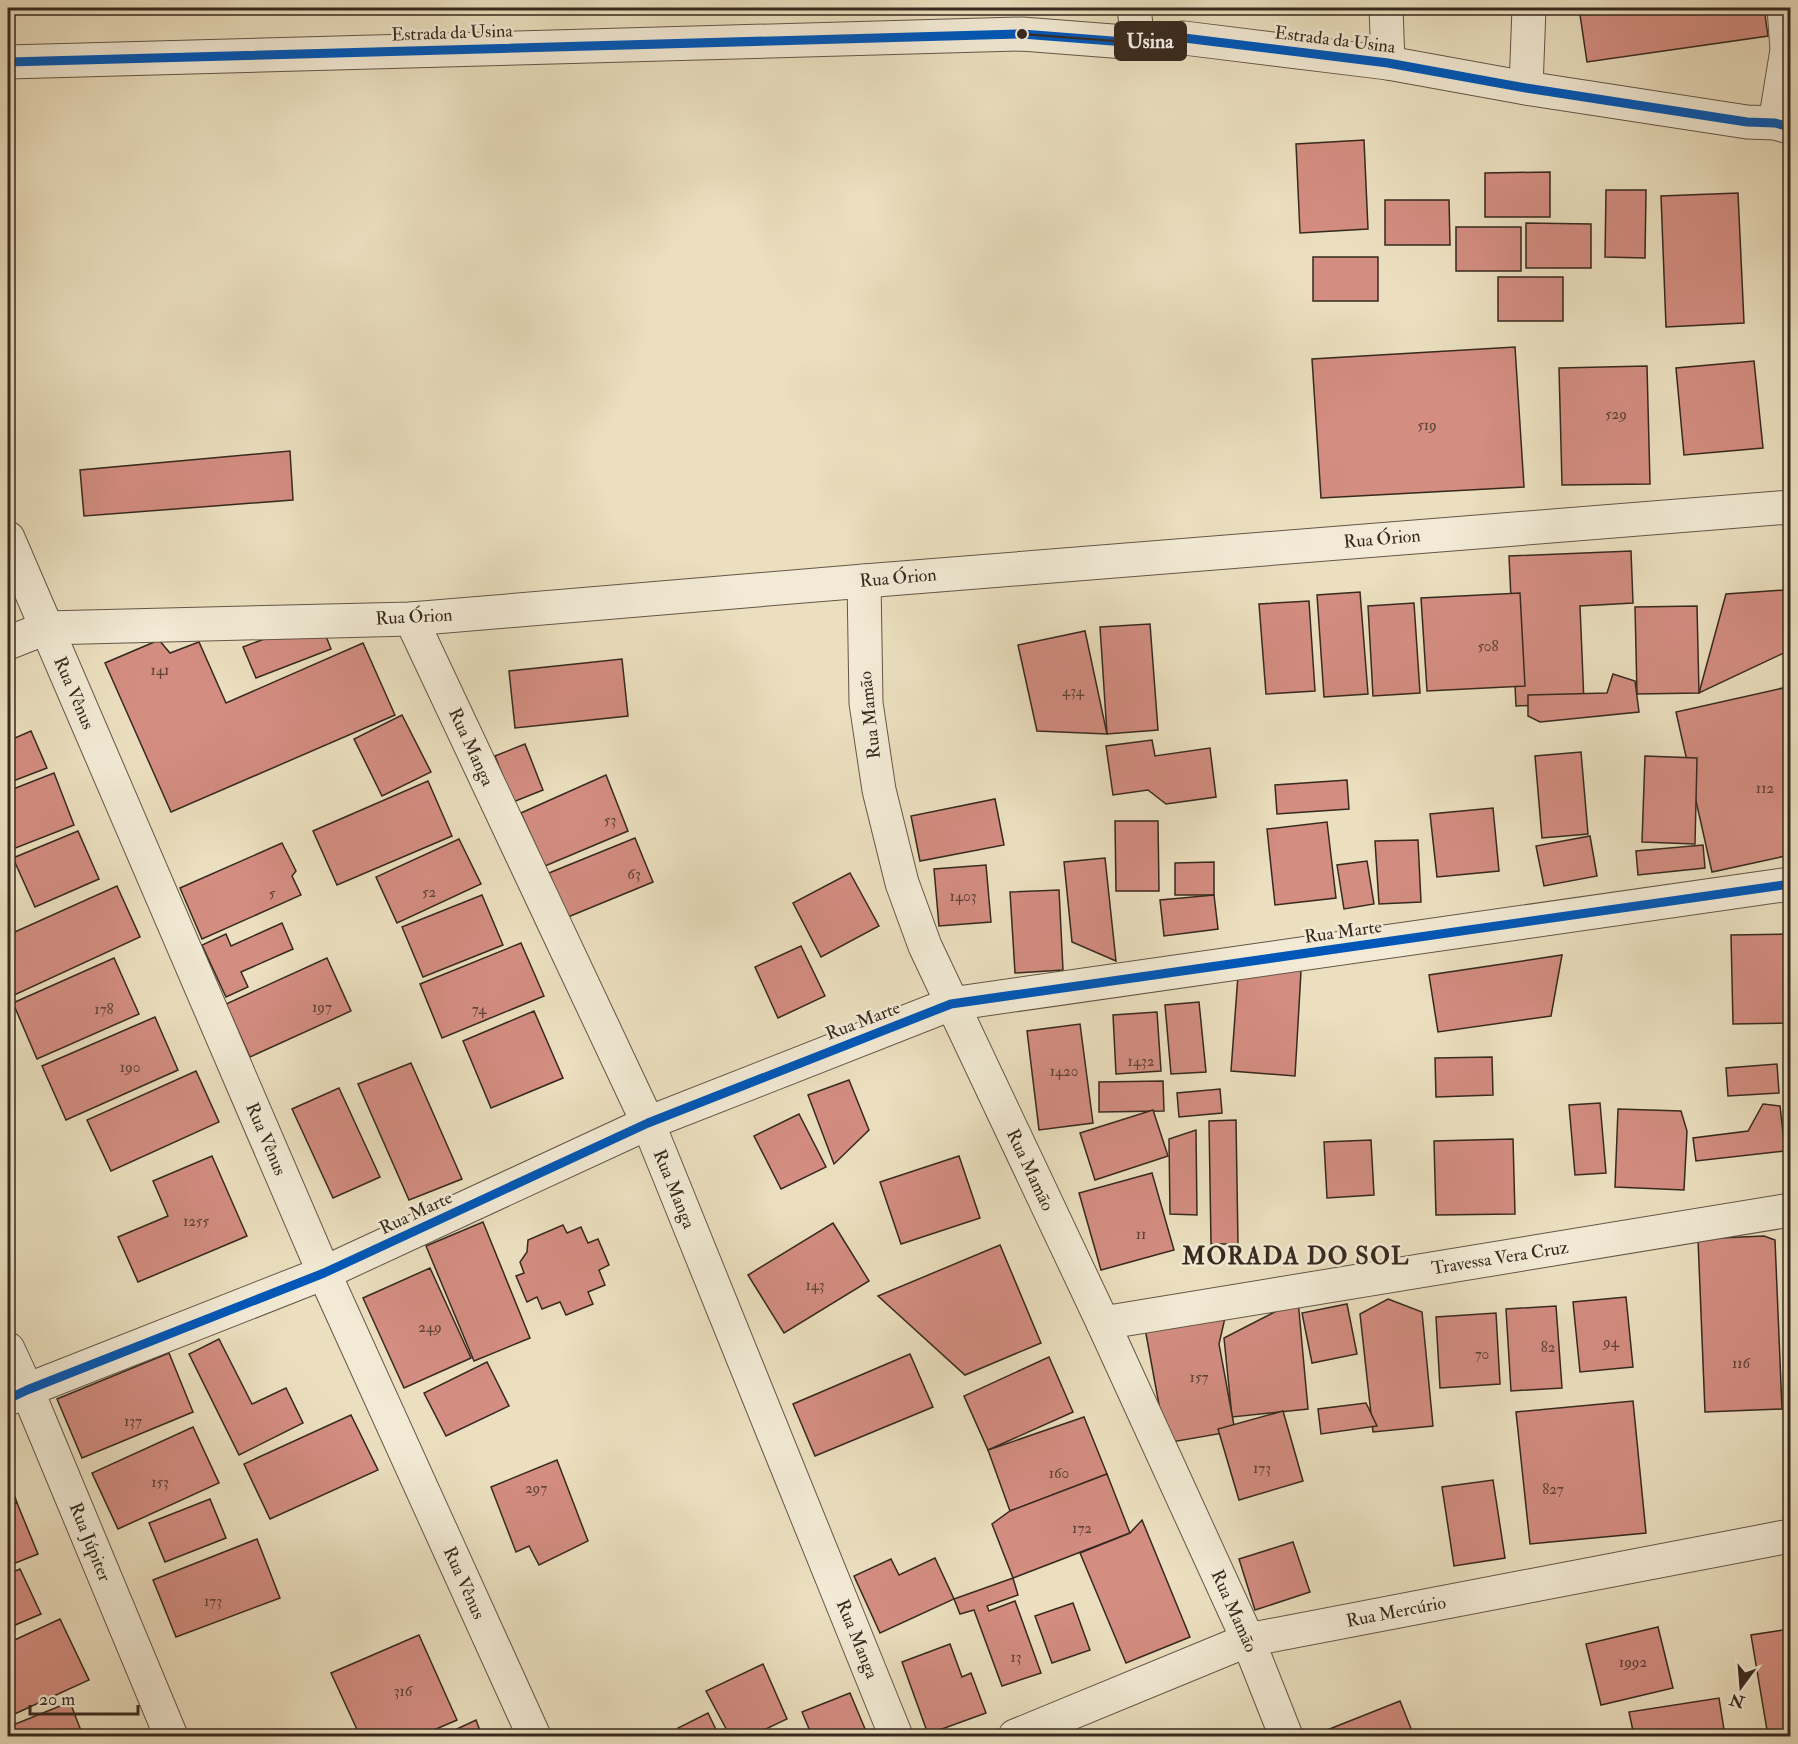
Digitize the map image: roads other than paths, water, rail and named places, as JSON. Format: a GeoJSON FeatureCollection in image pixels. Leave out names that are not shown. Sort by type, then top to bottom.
{"type":"FeatureCollection","features":[{"type":"Feature","properties":{"kind":"street"},"geometry":{"type":"LineString","coordinates":[[1134,8],[1138,43]]}},
{"type":"Feature","properties":{"kind":"street"},"geometry":{"type":"LineString","coordinates":[[1386,8],[1388,63]]}},
{"type":"Feature","properties":{"kind":"street"},"geometry":{"type":"LineString","coordinates":[[1526,88],[1529,8]]}},
{"type":"Feature","properties":{"kind":"street"},"geometry":{"type":"LineString","coordinates":[[1783,125],[1787,50],[1784,8]]}},
{"type":"Feature","properties":{"kind":"street","name":"Estrada da Usina"},"geometry":{"type":"LineString","coordinates":[[8,62],[1022,33],[1138,43],[1184,38],[1388,63],[1526,88],[1747,122],[1783,125]]}},
{"type":"Feature","properties":{"kind":"street","name":"Rua Órion"},"geometry":{"type":"LineString","coordinates":[[8,643],[46,628],[411,619],[1791,507]]}},
{"type":"Feature","properties":{"kind":"street","name":"Rua Vênus"},"geometry":{"type":"LineString","coordinates":[[8,538],[324,1274],[534,1737]]}},
{"type":"Feature","properties":{"kind":"street","name":"Rua Mamão"},"geometry":{"type":"LineString","coordinates":[[864,581],[866,703],[879,790],[902,883],[925,946],[951,1004],[1103,1323],[1248,1640],[1286,1737]]}},
{"type":"Feature","properties":{"kind":"street","name":"Rua Manga"},"geometry":{"type":"LineString","coordinates":[[411,619],[648,1123],[896,1737]]}},
{"type":"Feature","properties":{"kind":"street","name":"Rua Marte"},"geometry":{"type":"LineString","coordinates":[[17,1394],[324,1274],[648,1123],[951,1004],[1791,884]]}},
{"type":"Feature","properties":{"kind":"street","name":"Travessa Vera Cruz"},"geometry":{"type":"LineString","coordinates":[[1103,1323],[1791,1210]]}},
{"type":"Feature","properties":{"kind":"street","name":"Rua Júpiter"},"geometry":{"type":"LineString","coordinates":[[8,1349],[17,1394],[171,1737]]}},
{"type":"Feature","properties":{"kind":"street","name":"Rua Mercúrio"},"geometry":{"type":"LineString","coordinates":[[1015,1737],[1248,1640],[1791,1536]]}},
{"type":"Feature","properties":{"kind":"place","name":"Usina"},"geometry":{"type":"Point","coordinates":[1022,34]}},
{"type":"Feature","properties":{"kind":"district","name":"MORADA DO SOL"},"geometry":{"type":"Point","coordinates":[1296,1256]}}]}
